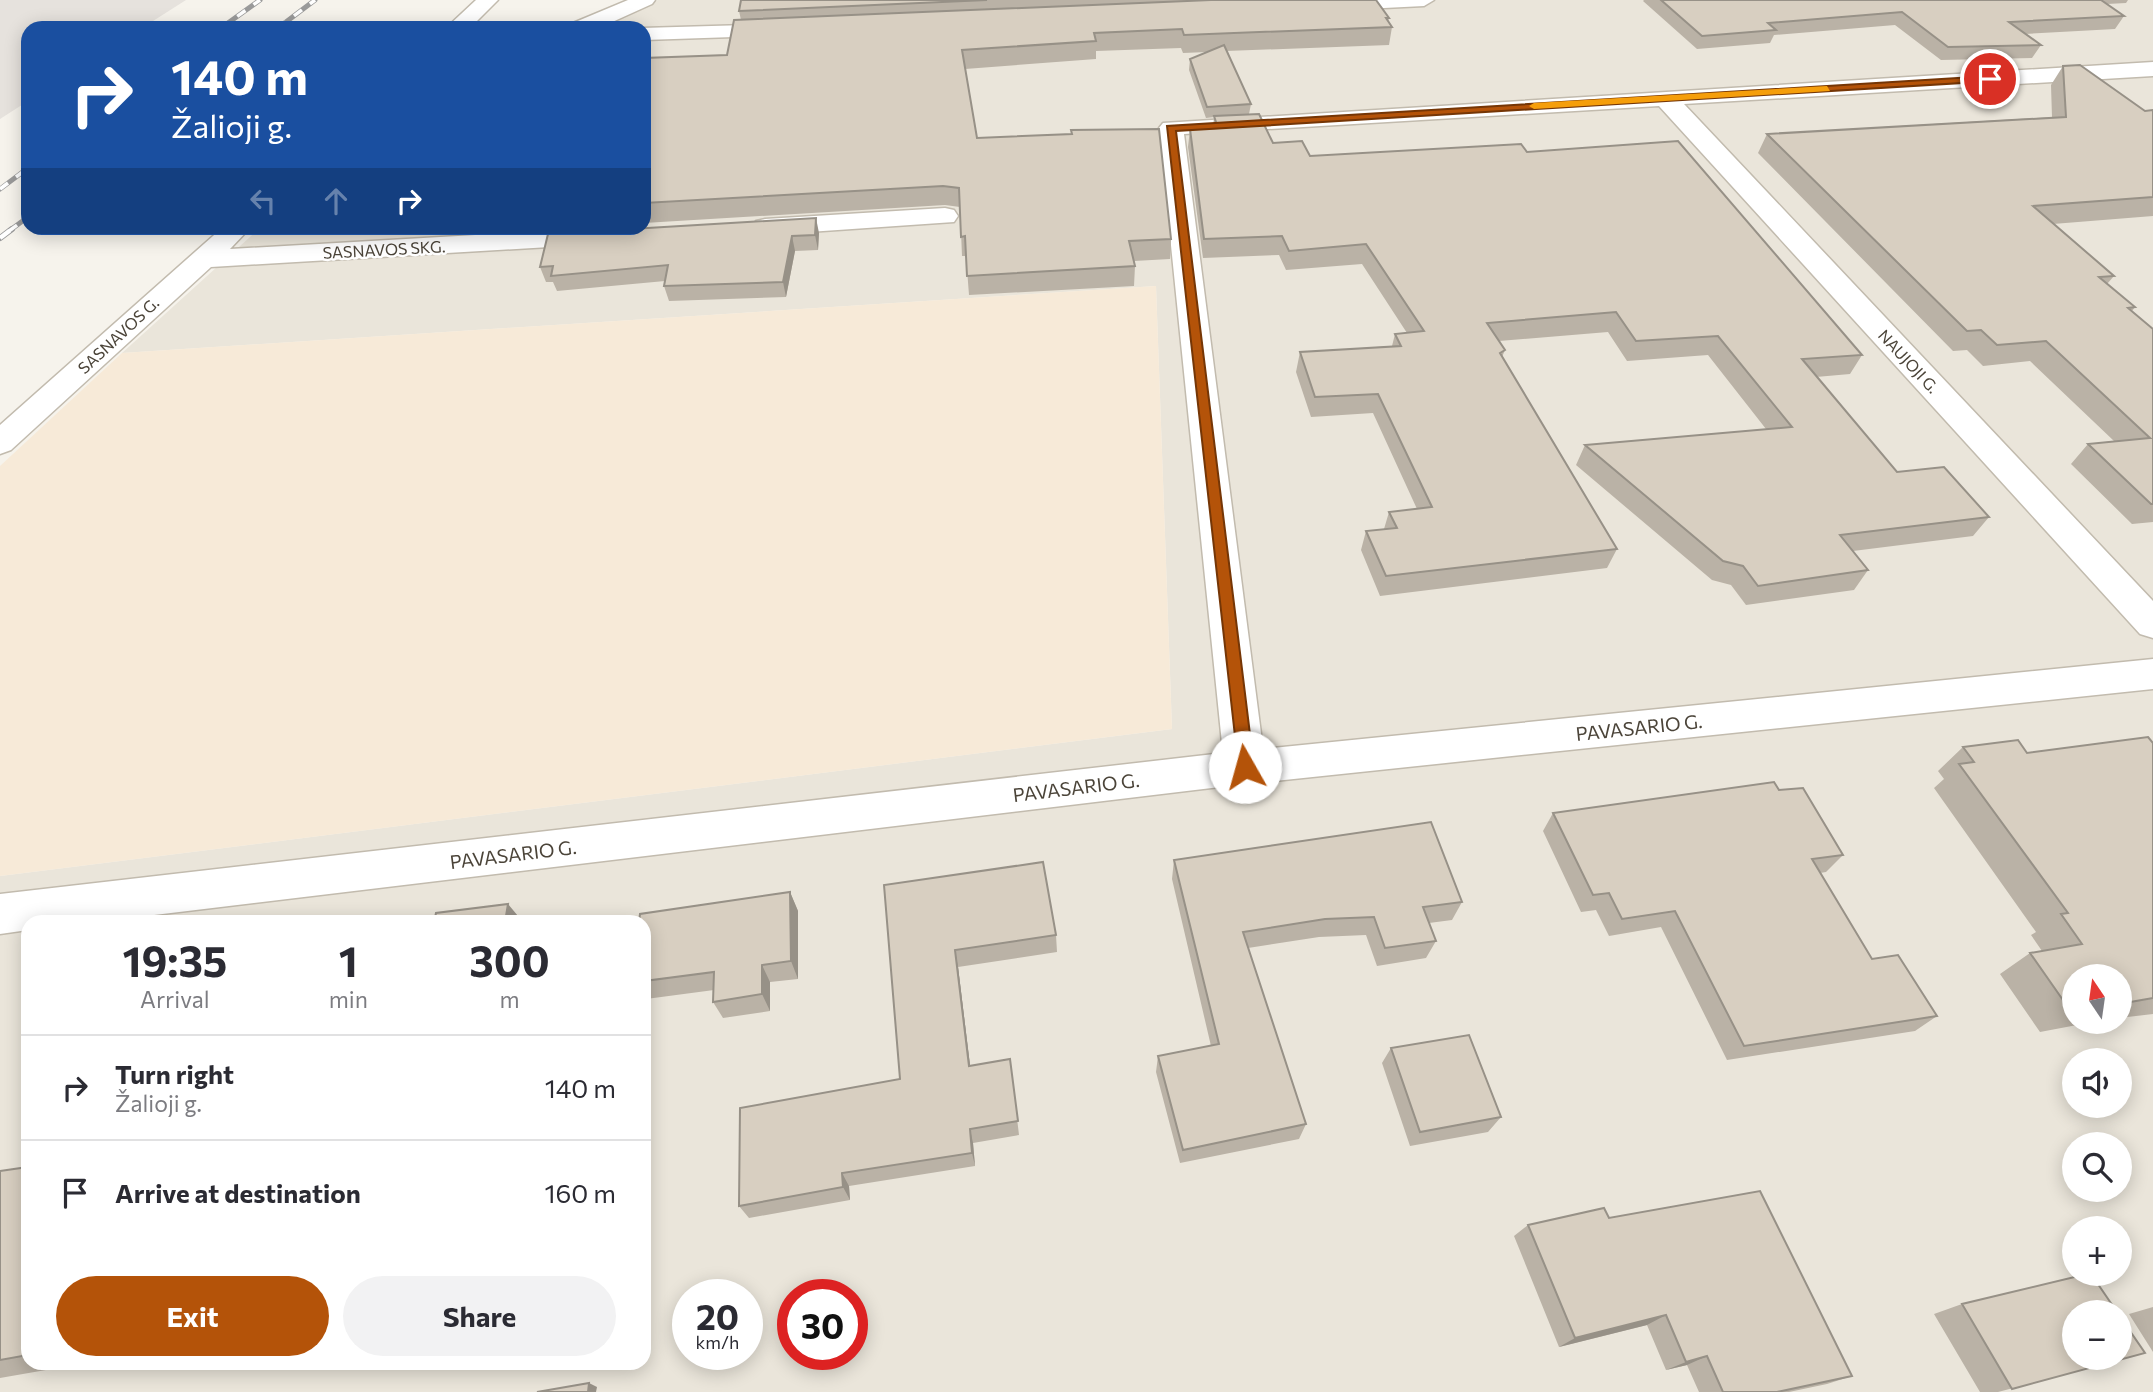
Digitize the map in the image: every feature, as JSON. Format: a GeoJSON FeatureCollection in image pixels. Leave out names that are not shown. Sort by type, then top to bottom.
{"type":"FeatureCollection","features":[{"type":"Feature","properties":{"kind":"street"},"geometry":{"type":"LineString","coordinates":[[465,21],[488,0]]}},
{"type":"Feature","properties":{"kind":"street"},"geometry":{"type":"LineString","coordinates":[[597,21],[645,0]]}},
{"type":"Feature","properties":{"kind":"street"},"geometry":{"type":"LineString","coordinates":[[1300,6],[1424,0]]}},
{"type":"Feature","properties":{"kind":"street"},"geometry":{"type":"LineString","coordinates":[[651,34],[807,29]]}},
{"type":"Feature","properties":{"kind":"street"},"geometry":{"type":"LineString","coordinates":[[1245,767],[1171,128],[2153,69]]}},
{"type":"Feature","properties":{"kind":"street","name":"NAUJOJI G."},"geometry":{"type":"LineString","coordinates":[[1665,98],[2153,624]]}},
{"type":"Feature","properties":{"kind":"street"},"geometry":{"type":"LineString","coordinates":[[738,228],[945,216]]}},
{"type":"Feature","properties":{"kind":"street","name":"SASNAVOS G."},"geometry":{"type":"LineString","coordinates":[[0,443],[229,235]]}},
{"type":"Feature","properties":{"kind":"street","name":"SASNAVOS SKG."},"geometry":{"type":"LineString","coordinates":[[201,259],[611,235]]}},
{"type":"Feature","properties":{"kind":"street","name":"PAVASARIO G."},"geometry":{"type":"LineString","coordinates":[[0,914],[1245,767],[2153,674]]}},
{"type":"Feature","properties":{"kind":"shaded area"},"geometry":{"type":"Polygon","coordinates":[[[0,0],[186,0],[153,21],[21,21],[21,106],[0,119],[0,0]]]}},
{"type":"Feature","properties":{"kind":"shaded area"},"geometry":{"type":"Polygon","coordinates":[[[658,0],[2153,0],[2153,1392],[0,1392],[0,876],[1172,729],[1156,286],[122,353],[252,235],[651,235],[651,21],[612,21],[658,0]]]}},
{"type":"Feature","properties":{"kind":"shaded area"},"geometry":{"type":"Polygon","coordinates":[[[1156,286],[1172,729],[0,876],[0,466],[122,353],[1156,286]]]}},
{"type":"Feature","properties":{"kind":"building"},"geometry":{"type":"Polygon","coordinates":[[[741,0],[987,0],[739,11],[741,0]]]}},
{"type":"Feature","properties":{"kind":"building"},"geometry":{"type":"Polygon","coordinates":[[[1211,0],[1376,0],[1392,27],[1184,35],[1182,29],[1094,33],[1096,41],[962,50],[977,138],[1072,134],[1071,130],[1159,129],[1171,239],[1129,241],[1135,266],[967,276],[965,236],[961,237],[959,188],[943,186],[651,203],[651,58],[727,55],[734,20],[1211,0]]]}},
{"type":"Feature","properties":{"kind":"building"},"geometry":{"type":"Polygon","coordinates":[[[1661,0],[2101,0],[2124,16],[2009,22],[2041,45],[1948,47],[1902,12],[1768,23],[1776,30],[1702,36],[1661,0]]]}},
{"type":"Feature","properties":{"kind":"building"},"geometry":{"type":"Polygon","coordinates":[[[1224,45],[1251,104],[1207,107],[1190,59],[1224,45]]]}},
{"type":"Feature","properties":{"kind":"building"},"geometry":{"type":"Polygon","coordinates":[[[2080,65],[2145,111],[2153,110],[2153,197],[2033,206],[2114,276],[2099,277],[2135,307],[2128,308],[2153,329],[2153,504],[2088,444],[2150,438],[2046,341],[1997,345],[1981,330],[1967,331],[1767,134],[2066,117],[2063,66],[2080,65]]]}},
{"type":"Feature","properties":{"kind":"building"},"geometry":{"type":"Polygon","coordinates":[[[1259,114],[1273,143],[1302,141],[1310,156],[1521,144],[1527,152],[1678,141],[1862,355],[1802,359],[1897,472],[1944,467],[1989,517],[1840,535],[1868,570],[1758,586],[1743,566],[1723,561],[1585,445],[1792,427],[1718,336],[1636,341],[1616,312],[1487,323],[1505,350],[1500,353],[1617,549],[1386,576],[1366,531],[1397,528],[1389,512],[1432,507],[1378,394],[1315,397],[1300,352],[1401,346],[1395,334],[1424,331],[1366,244],[1289,251],[1282,236],[1204,239],[1190,129],[1218,128],[1214,116],[1259,114]]]}},
{"type":"Feature","properties":{"kind":"building"},"geometry":{"type":"Polygon","coordinates":[[[816,218],[815,235],[792,236],[783,282],[664,286],[668,265],[551,276],[553,266],[540,267],[548,235],[651,235],[651,228],[816,218]]]}},
{"type":"Feature","properties":{"kind":"building"},"geometry":{"type":"Polygon","coordinates":[[[2148,737],[2153,743],[2153,998],[2132,1002],[2132,964],[2062,964],[2062,999],[2030,953],[2082,944],[2061,914],[2068,913],[1959,764],[1974,762],[1963,747],[2018,740],[2027,753],[2148,737]]]}},
{"type":"Feature","properties":{"kind":"building"},"geometry":{"type":"Polygon","coordinates":[[[1774,782],[1779,790],[1803,788],[1843,855],[1812,859],[1872,959],[1898,955],[1937,1016],[1744,1046],[1675,911],[1622,919],[1609,893],[1593,895],[1553,813],[1774,782]]]}},
{"type":"Feature","properties":{"kind":"building"},"geometry":{"type":"Polygon","coordinates":[[[1431,822],[1462,902],[1423,907],[1436,941],[1385,948],[1374,917],[1325,919],[1243,932],[1306,1124],[1183,1150],[1158,1056],[1219,1044],[1174,860],[1431,822]]]}},
{"type":"Feature","properties":{"kind":"building"},"geometry":{"type":"Polygon","coordinates":[[[1043,862],[1056,935],[955,950],[969,1066],[1010,1059],[1018,1121],[970,1129],[972,1153],[842,1173],[843,1187],[739,1206],[740,1108],[900,1079],[884,885],[1043,862]]]}},
{"type":"Feature","properties":{"kind":"building"},"geometry":{"type":"Polygon","coordinates":[[[790,892],[791,961],[762,965],[762,994],[713,1002],[714,972],[651,980],[651,915],[640,914],[790,892]]]}},
{"type":"Feature","properties":{"kind":"building"},"geometry":{"type":"Polygon","coordinates":[[[508,904],[506,915],[436,913],[508,904]]]}},
{"type":"Feature","properties":{"kind":"building"},"geometry":{"type":"Polygon","coordinates":[[[1469,1035],[1501,1117],[1420,1132],[1391,1048],[1469,1035]]]}},
{"type":"Feature","properties":{"kind":"building"},"geometry":{"type":"Polygon","coordinates":[[[21,1168],[21,1356],[0,1360],[0,1171],[21,1168]]]}},
{"type":"Feature","properties":{"kind":"building"},"geometry":{"type":"Polygon","coordinates":[[[1760,1191],[1852,1376],[1777,1392],[1723,1392],[1707,1356],[1686,1362],[1666,1315],[1575,1338],[1528,1225],[1604,1208],[1609,1218],[1760,1191]]]}},
{"type":"Feature","properties":{"kind":"building"},"geometry":{"type":"Polygon","coordinates":[[[2062,1280],[2062,1286],[2099,1286],[2109,1300],[2062,1300],[2062,1370],[2082,1370],[2012,1389],[1962,1304],[2062,1280]]]}},
{"type":"Feature","properties":{"kind":"building"},"geometry":{"type":"Polygon","coordinates":[[[2132,1334],[2145,1353],[2132,1357],[2132,1334]]]}},
{"type":"Feature","properties":{"kind":"building"},"geometry":{"type":"Polygon","coordinates":[[[589,1383],[588,1392],[537,1392],[589,1383]]]}},
{"type":"Feature","properties":{"kind":"railway"},"geometry":{"type":"LineString","coordinates":[[231,21],[260,0]]}},
{"type":"Feature","properties":{"kind":"railway"},"geometry":{"type":"LineString","coordinates":[[287,21],[315,0]]}},
{"type":"Feature","properties":{"kind":"railway"},"geometry":{"type":"LineString","coordinates":[[0,189],[21,173]]}},
{"type":"Feature","properties":{"kind":"railway"},"geometry":{"type":"LineString","coordinates":[[9,231],[21,222]]}},
{"type":"Feature","properties":{"kind":"railway"},"geometry":{"type":"LineString","coordinates":[[0,238],[12,229]]}},
{"type":"Feature","properties":{"kind":"slow traffic"},"geometry":{"type":"LineString","coordinates":[[1534,106],[1827,89]]}},
{"type":"Feature","properties":{"kind":"route"},"geometry":{"type":"LineString","coordinates":[[1245,767],[1171,128],[1990,79]]}}]}
